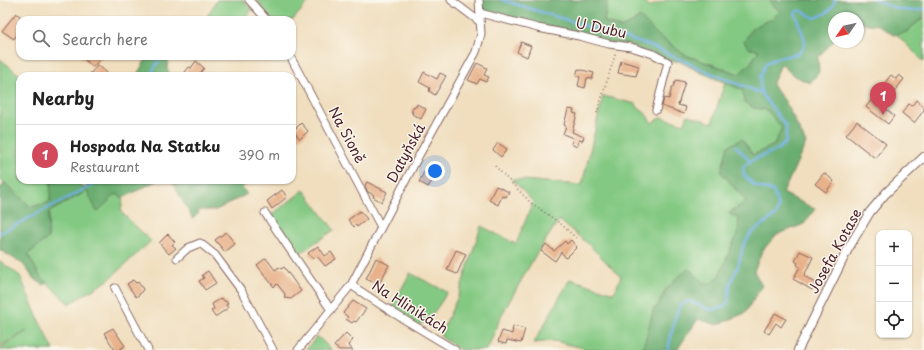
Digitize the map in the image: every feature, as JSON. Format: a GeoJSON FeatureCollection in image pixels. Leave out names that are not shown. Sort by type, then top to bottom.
{"type":"FeatureCollection","features":[{"type":"Feature","properties":{"kind":"street"},"geometry":{"type":"LineString","coordinates":[[249,0],[263,16]]}},
{"type":"Feature","properties":{"kind":"street"},"geometry":{"type":"LineString","coordinates":[[451,0],[480,22]]}},
{"type":"Feature","properties":{"kind":"street","name":"Datyňská"},"geometry":{"type":"LineString","coordinates":[[298,350],[351,285],[417,158],[476,52],[481,34],[479,0]]}},
{"type":"Feature","properties":{"kind":"street","name":"U Dubu"},"geometry":{"type":"LineString","coordinates":[[480,13],[538,28],[631,47],[652,54],[668,62],[656,110]]}},
{"type":"Feature","properties":{"kind":"street","name":"Na Sioně"},"geometry":{"type":"LineString","coordinates":[[292,60],[381,227]]}},
{"type":"Feature","properties":{"kind":"street","name":"Josefa Kotase"},"geometry":{"type":"LineString","coordinates":[[798,350],[848,249],[870,212],[924,157]]}},
{"type":"Feature","properties":{"kind":"street"},"geometry":{"type":"LineString","coordinates":[[265,213],[332,310]]}},
{"type":"Feature","properties":{"kind":"street"},"geometry":{"type":"LineString","coordinates":[[177,258],[188,248],[200,244],[215,255],[241,290],[273,350]]}},
{"type":"Feature","properties":{"kind":"street","name":"Na Hlinikách"},"geometry":{"type":"LineString","coordinates":[[351,285],[395,314],[455,350]]}},
{"type":"Feature","properties":{"kind":"street"},"geometry":{"type":"LineString","coordinates":[[115,288],[148,350]]}},
{"type":"Feature","properties":{"kind":"path"},"geometry":{"type":"LineString","coordinates":[[597,113],[618,45]]}},
{"type":"Feature","properties":{"kind":"path"},"geometry":{"type":"LineString","coordinates":[[495,166],[530,202],[561,224],[576,238]]}},
{"type":"Feature","properties":{"kind":"green space"},"geometry":{"type":"Polygon","coordinates":[[[217,0],[243,0],[252,10],[247,16],[207,16],[217,0]]]}},
{"type":"Feature","properties":{"kind":"green space"},"geometry":{"type":"Polygon","coordinates":[[[257,0],[310,0],[296,16],[268,16],[257,0]]]}},
{"type":"Feature","properties":{"kind":"green space"},"geometry":{"type":"Polygon","coordinates":[[[481,0],[603,0],[607,2],[604,22],[620,28],[632,23],[640,17],[659,36],[685,55],[739,74],[750,64],[759,50],[750,49],[744,42],[752,28],[772,19],[780,11],[771,3],[771,0],[924,0],[924,19],[919,21],[906,32],[893,35],[879,25],[864,23],[864,12],[828,12],[828,47],[818,57],[819,72],[810,83],[794,76],[781,64],[772,85],[785,101],[806,143],[783,193],[815,209],[804,224],[776,235],[762,251],[754,271],[762,286],[745,313],[717,325],[698,319],[677,350],[644,350],[644,345],[654,308],[657,307],[663,295],[670,286],[688,269],[703,283],[712,283],[719,276],[738,232],[739,218],[729,214],[746,201],[721,172],[728,146],[742,139],[753,155],[774,145],[782,128],[767,110],[754,108],[744,102],[743,90],[702,73],[679,61],[668,62],[653,54],[480,13],[481,0]]]}},
{"type":"Feature","properties":{"kind":"green space"},"geometry":{"type":"Polygon","coordinates":[[[603,0],[641,0],[649,7],[666,0],[771,0],[771,4],[780,11],[772,19],[752,28],[760,49],[750,64],[739,74],[685,55],[659,36],[640,17],[632,23],[620,28],[604,21],[607,2],[603,0]]]}},
{"type":"Feature","properties":{"kind":"green space"},"geometry":{"type":"Polygon","coordinates":[[[924,19],[924,62],[896,34],[906,32],[919,21],[924,19]]]}},
{"type":"Feature","properties":{"kind":"green space"},"geometry":{"type":"Polygon","coordinates":[[[0,59],[16,72],[16,184],[51,184],[50,202],[31,207],[0,179],[0,59]]]}},
{"type":"Feature","properties":{"kind":"green space"},"geometry":{"type":"Polygon","coordinates":[[[146,60],[168,60],[167,68],[169,72],[138,72],[146,60]]]}},
{"type":"Feature","properties":{"kind":"green space"},"geometry":{"type":"Polygon","coordinates":[[[725,82],[743,90],[754,108],[767,110],[782,128],[774,145],[721,172],[746,201],[729,213],[739,218],[738,232],[719,276],[712,283],[703,284],[693,272],[666,289],[657,307],[654,308],[644,350],[591,350],[554,341],[534,343],[570,279],[614,293],[621,277],[586,242],[559,220],[535,256],[501,316],[487,350],[460,350],[440,336],[459,294],[481,226],[516,244],[533,202],[512,179],[582,185],[603,96],[636,104],[638,108],[643,110],[652,123],[661,117],[684,124],[688,115],[712,123],[725,82]]]}},
{"type":"Feature","properties":{"kind":"green space"},"geometry":{"type":"Polygon","coordinates":[[[5,183],[31,207],[50,202],[51,184],[80,184],[84,188],[89,184],[150,184],[123,198],[116,194],[97,212],[87,191],[49,212],[48,238],[28,254],[39,275],[47,283],[44,285],[34,279],[23,264],[0,250],[0,188],[5,183]]]}},
{"type":"Feature","properties":{"kind":"green space"},"geometry":{"type":"Polygon","coordinates":[[[173,184],[245,185],[242,188],[247,194],[216,210],[199,210],[198,214],[193,219],[173,184]]]}},
{"type":"Feature","properties":{"kind":"green space"},"geometry":{"type":"Polygon","coordinates":[[[304,190],[334,230],[297,255],[270,216],[304,190]]]}},
{"type":"Feature","properties":{"kind":"green space"},"geometry":{"type":"Polygon","coordinates":[[[87,191],[116,194],[123,198],[121,212],[151,241],[107,281],[69,304],[39,275],[28,254],[48,238],[49,212],[87,191]]]}},
{"type":"Feature","properties":{"kind":"green space"},"geometry":{"type":"Polygon","coordinates":[[[0,261],[20,276],[40,323],[54,350],[0,350],[0,348],[27,331],[0,346],[0,261]]]}},
{"type":"Feature","properties":{"kind":"green space"},"geometry":{"type":"Polygon","coordinates":[[[410,273],[447,292],[435,311],[418,326],[391,309],[410,273]]]}},
{"type":"Feature","properties":{"kind":"green space"},"geometry":{"type":"Polygon","coordinates":[[[317,336],[332,350],[306,350],[317,336]]]}},
{"type":"Feature","properties":{"kind":"building"},"geometry":{"type":"Polygon","coordinates":[[[16,13],[20,16],[16,16],[16,36],[14,39],[2,31],[16,13]]]}},
{"type":"Feature","properties":{"kind":"building"},"geometry":{"type":"Polygon","coordinates":[[[521,42],[531,46],[527,57],[517,52],[521,42]]]}},
{"type":"Feature","properties":{"kind":"building"},"geometry":{"type":"Polygon","coordinates":[[[85,60],[99,60],[93,67],[85,60]]]}},
{"type":"Feature","properties":{"kind":"building"},"geometry":{"type":"Polygon","coordinates":[[[196,61],[204,68],[201,72],[185,72],[189,67],[191,68],[196,61]]]}},
{"type":"Feature","properties":{"kind":"building"},"geometry":{"type":"Polygon","coordinates":[[[621,61],[639,66],[636,76],[618,73],[621,61]]]}},
{"type":"Feature","properties":{"kind":"building"},"geometry":{"type":"Polygon","coordinates":[[[477,63],[487,68],[484,75],[489,77],[486,82],[480,79],[477,84],[468,80],[477,63]]]}},
{"type":"Feature","properties":{"kind":"building"},"geometry":{"type":"Polygon","coordinates":[[[98,65],[106,72],[92,72],[98,65]]]}},
{"type":"Feature","properties":{"kind":"building"},"geometry":{"type":"Polygon","coordinates":[[[578,69],[594,73],[592,79],[587,78],[585,88],[578,86],[580,77],[576,76],[578,69]]]}},
{"type":"Feature","properties":{"kind":"building"},"geometry":{"type":"Polygon","coordinates":[[[424,72],[437,79],[440,73],[446,76],[435,95],[429,91],[430,88],[419,82],[424,72]]]}},
{"type":"Feature","properties":{"kind":"building"},"geometry":{"type":"Polygon","coordinates":[[[891,75],[896,79],[899,75],[904,79],[885,104],[888,106],[886,109],[894,116],[888,124],[866,107],[891,75]]]}},
{"type":"Feature","properties":{"kind":"building"},"geometry":{"type":"Polygon","coordinates":[[[676,80],[685,82],[678,105],[686,107],[684,114],[662,106],[664,98],[669,99],[672,87],[676,80]]]}},
{"type":"Feature","properties":{"kind":"building"},"geometry":{"type":"Polygon","coordinates":[[[916,100],[924,107],[924,110],[914,123],[902,113],[909,104],[912,106],[916,100]]]}},
{"type":"Feature","properties":{"kind":"building"},"geometry":{"type":"Polygon","coordinates":[[[417,104],[426,109],[421,119],[411,112],[417,104]]]}},
{"type":"Feature","properties":{"kind":"building"},"geometry":{"type":"Polygon","coordinates":[[[568,109],[574,110],[573,113],[577,114],[572,132],[584,137],[582,141],[579,140],[577,147],[571,144],[573,138],[563,134],[566,126],[564,125],[568,109]]]}},
{"type":"Feature","properties":{"kind":"building"},"geometry":{"type":"Polygon","coordinates":[[[857,121],[886,144],[875,158],[846,135],[857,121]]]}},
{"type":"Feature","properties":{"kind":"building"},"geometry":{"type":"Polygon","coordinates":[[[301,123],[308,131],[300,139],[296,134],[296,128],[301,123]]]}},
{"type":"Feature","properties":{"kind":"building"},"geometry":{"type":"Polygon","coordinates":[[[498,143],[507,149],[501,157],[493,150],[498,143]]]}},
{"type":"Feature","properties":{"kind":"building"},"geometry":{"type":"Polygon","coordinates":[[[424,172],[434,178],[428,187],[419,182],[424,172]]]}},
{"type":"Feature","properties":{"kind":"building"},"geometry":{"type":"Polygon","coordinates":[[[824,173],[834,181],[826,192],[815,184],[824,173]]]}},
{"type":"Feature","properties":{"kind":"building"},"geometry":{"type":"Polygon","coordinates":[[[367,182],[387,192],[382,202],[368,192],[365,186],[367,182]]]}},
{"type":"Feature","properties":{"kind":"building"},"geometry":{"type":"Polygon","coordinates":[[[496,186],[509,192],[506,197],[502,196],[498,205],[489,200],[496,186]]]}},
{"type":"Feature","properties":{"kind":"building"},"geometry":{"type":"Polygon","coordinates":[[[282,190],[287,197],[272,209],[267,201],[282,190]]]}},
{"type":"Feature","properties":{"kind":"building"},"geometry":{"type":"Polygon","coordinates":[[[360,211],[367,219],[357,227],[356,225],[354,227],[348,220],[360,211]]]}},
{"type":"Feature","properties":{"kind":"building"},"geometry":{"type":"Polygon","coordinates":[[[226,232],[235,244],[225,252],[215,240],[226,232]]]}},
{"type":"Feature","properties":{"kind":"building"},"geometry":{"type":"Polygon","coordinates":[[[168,234],[175,242],[172,245],[176,248],[169,254],[159,243],[168,234]]]}},
{"type":"Feature","properties":{"kind":"building"},"geometry":{"type":"Polygon","coordinates":[[[571,240],[577,247],[566,258],[561,252],[555,261],[541,251],[546,244],[554,251],[565,241],[567,244],[571,240]]]}},
{"type":"Feature","properties":{"kind":"building"},"geometry":{"type":"Polygon","coordinates":[[[318,246],[325,256],[331,252],[336,259],[325,266],[317,256],[313,259],[308,253],[318,246]]]}},
{"type":"Feature","properties":{"kind":"building"},"geometry":{"type":"Polygon","coordinates":[[[456,250],[466,254],[457,274],[447,270],[456,250]]]}},
{"type":"Feature","properties":{"kind":"building"},"geometry":{"type":"Polygon","coordinates":[[[800,251],[813,257],[804,276],[816,283],[812,290],[793,279],[800,267],[795,261],[800,251]]]}},
{"type":"Feature","properties":{"kind":"building"},"geometry":{"type":"Polygon","coordinates":[[[266,258],[275,270],[279,267],[281,269],[284,267],[301,291],[291,299],[284,298],[285,294],[277,284],[274,287],[257,265],[266,258]]]}},
{"type":"Feature","properties":{"kind":"building"},"geometry":{"type":"Polygon","coordinates":[[[376,258],[389,265],[380,282],[376,280],[375,283],[366,279],[376,258]]]}},
{"type":"Feature","properties":{"kind":"building"},"geometry":{"type":"Polygon","coordinates":[[[208,271],[216,283],[205,290],[199,281],[204,278],[202,275],[208,271]]]}},
{"type":"Feature","properties":{"kind":"building"},"geometry":{"type":"Polygon","coordinates":[[[133,280],[136,283],[138,282],[143,289],[136,297],[127,284],[133,280]]]}},
{"type":"Feature","properties":{"kind":"building"},"geometry":{"type":"Polygon","coordinates":[[[222,298],[224,301],[228,302],[226,305],[228,308],[215,317],[211,311],[214,309],[212,304],[222,298]]]}},
{"type":"Feature","properties":{"kind":"building"},"geometry":{"type":"Polygon","coordinates":[[[353,301],[366,309],[356,322],[354,321],[352,323],[346,319],[348,317],[343,313],[353,301]]]}},
{"type":"Feature","properties":{"kind":"building"},"geometry":{"type":"Polygon","coordinates":[[[775,313],[786,319],[781,327],[776,323],[769,334],[764,331],[775,313]]]}},
{"type":"Feature","properties":{"kind":"building"},"geometry":{"type":"Polygon","coordinates":[[[513,326],[525,329],[521,343],[507,340],[506,344],[498,342],[502,331],[512,334],[513,326]]]}},
{"type":"Feature","properties":{"kind":"building"},"geometry":{"type":"Polygon","coordinates":[[[113,328],[125,346],[118,350],[115,350],[104,333],[113,328]]]}},
{"type":"Feature","properties":{"kind":"building"},"geometry":{"type":"Polygon","coordinates":[[[346,333],[353,340],[348,345],[353,350],[339,350],[334,346],[346,333]]]}},
{"type":"Feature","properties":{"kind":"waterway"},"geometry":{"type":"LineString","coordinates":[[502,0],[648,45],[708,72],[761,93]]}},
{"type":"Feature","properties":{"kind":"waterway"},"geometry":{"type":"LineString","coordinates":[[668,350],[675,318],[680,305],[689,301],[711,310],[724,307],[728,302],[730,284],[738,267],[743,246],[751,233],[776,215],[779,207],[773,191],[755,186],[744,175],[743,167],[750,161],[777,150],[786,142],[786,126],[761,93],[760,77],[766,63],[777,58],[797,54],[803,49],[805,40],[795,13],[800,10],[815,18],[828,12],[835,0]]}},
{"type":"Feature","properties":{"kind":"waterway"},"geometry":{"type":"LineString","coordinates":[[875,0],[905,10],[911,11],[924,9]]}},
{"type":"Feature","properties":{"kind":"waterway"},"geometry":{"type":"LineString","coordinates":[[152,72],[159,60]]}},
{"type":"Feature","properties":{"kind":"waterway"},"geometry":{"type":"LineString","coordinates":[[736,146],[750,161]]}},
{"type":"Feature","properties":{"kind":"waterway"},"geometry":{"type":"LineString","coordinates":[[0,233],[94,184]]}},
{"type":"Feature","properties":{"kind":"place","name":"Hospoda Na Statku"},"geometry":{"type":"Point","coordinates":[883,115]}}]}
